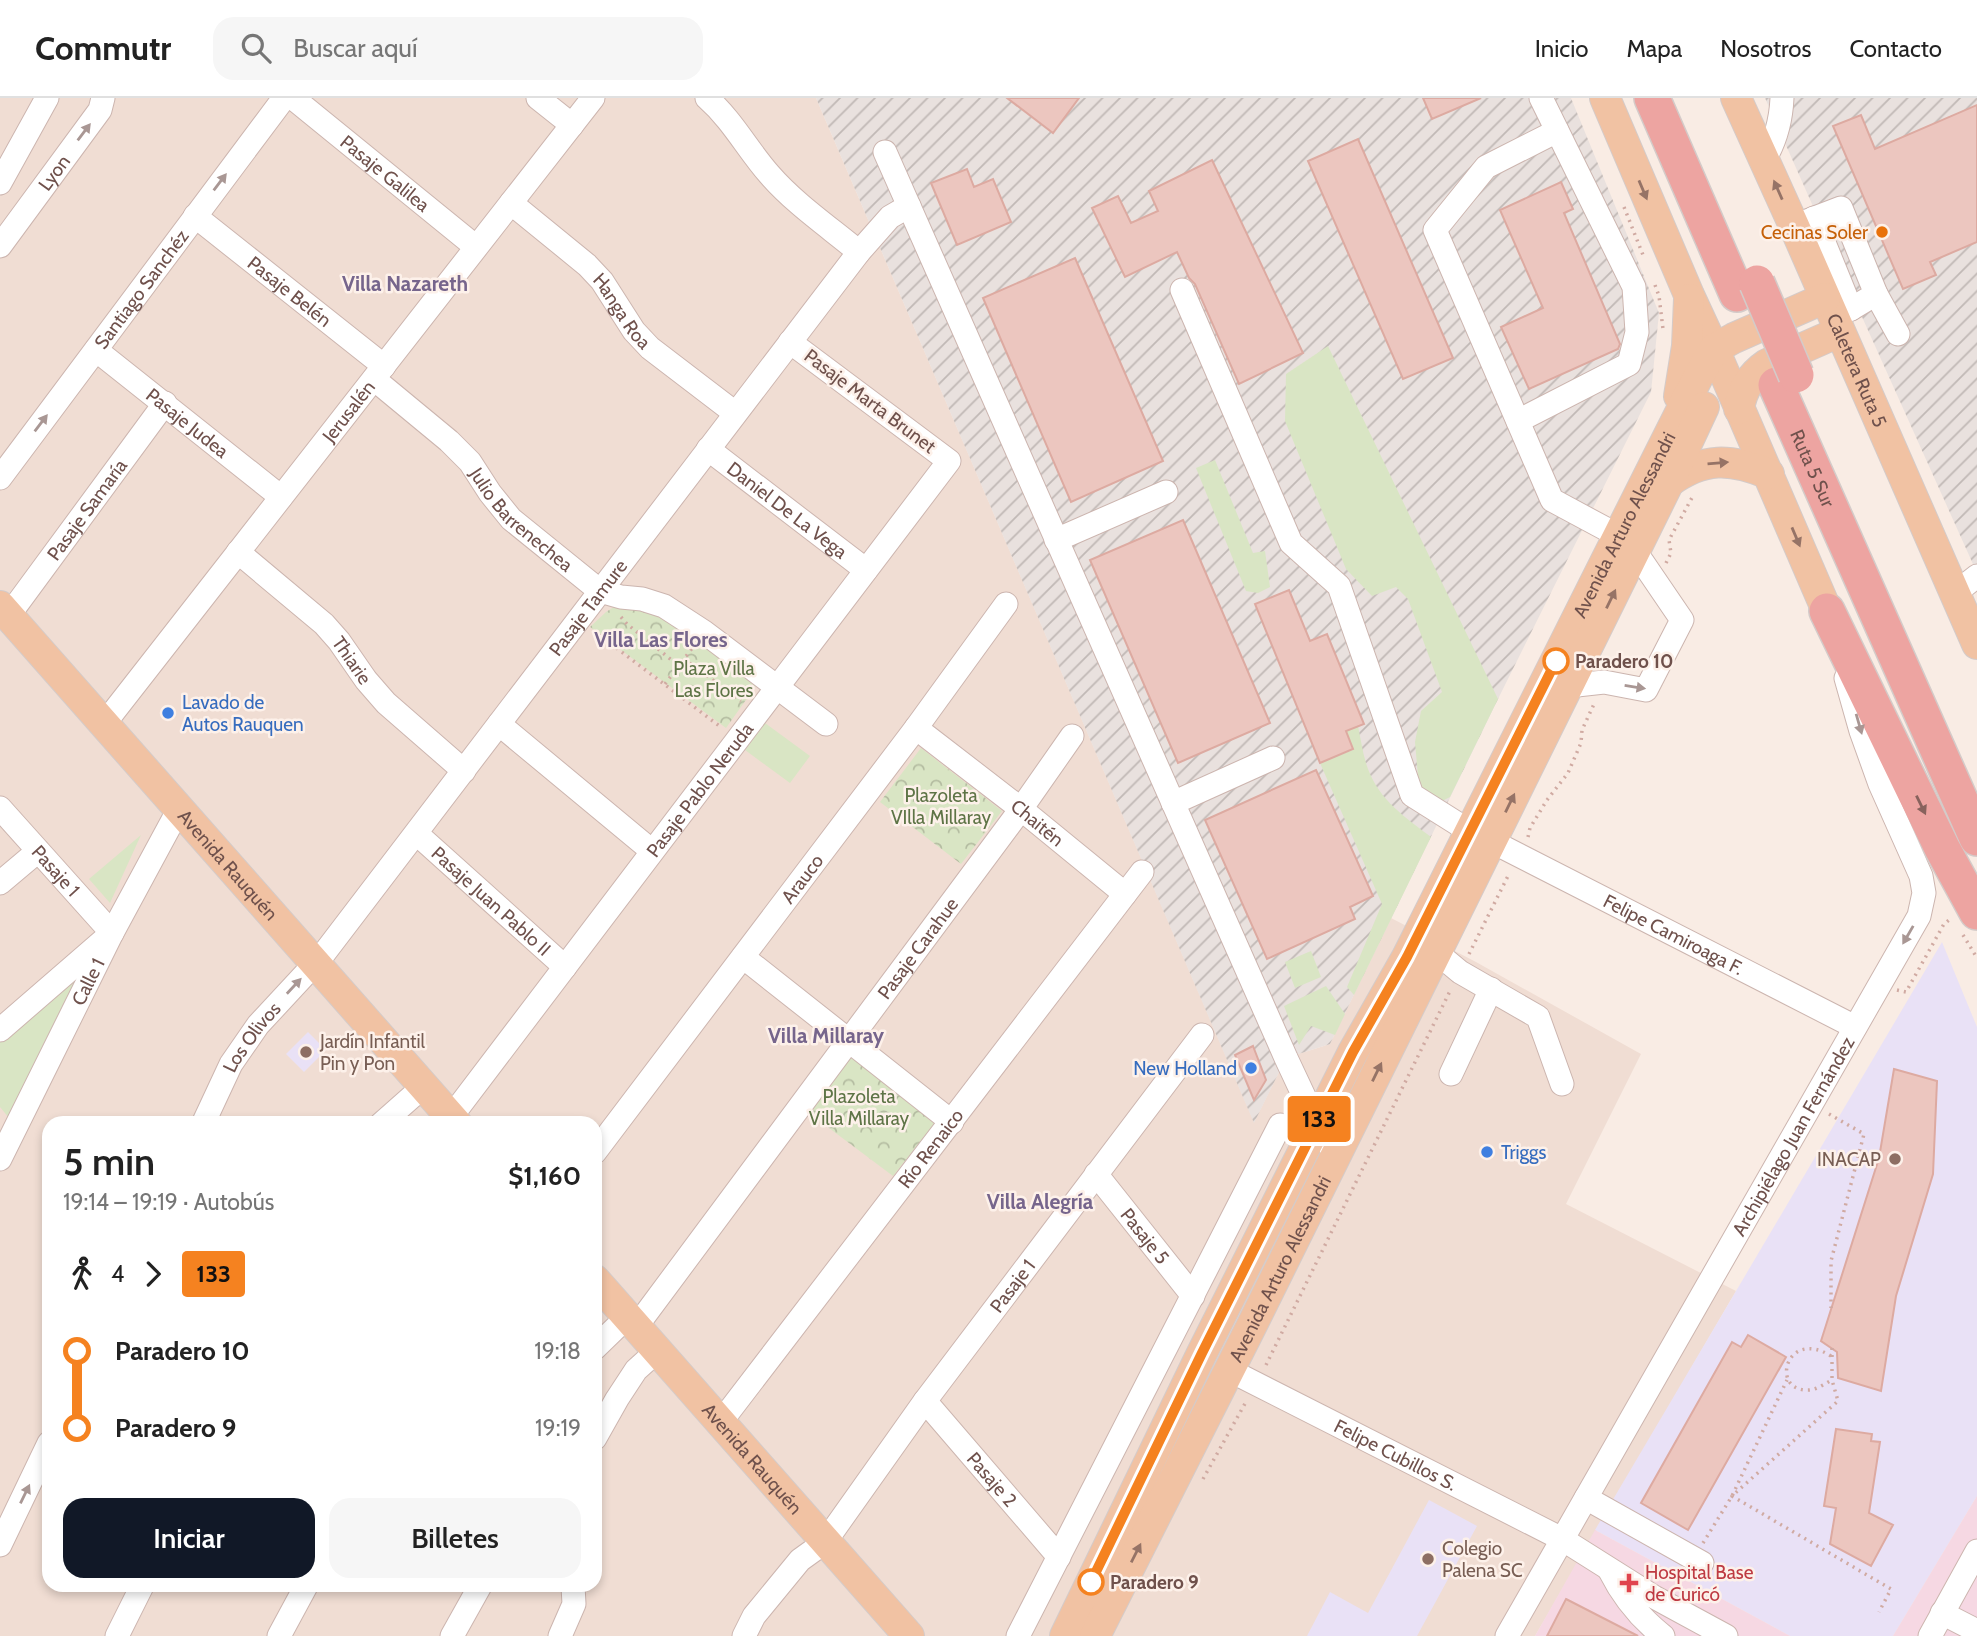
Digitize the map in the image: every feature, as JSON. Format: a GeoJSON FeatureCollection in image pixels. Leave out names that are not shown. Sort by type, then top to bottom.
{"type":"FeatureCollection","features":[{"type":"Feature","properties":{"kind":"highway","name":"Ruta 5 Sur"},"geometry":{"type":"LineString","coordinates":[[1652,98],[1747,289]]}},
{"type":"Feature","properties":{"kind":"highway","name":"Ruta 5 Sur"},"geometry":{"type":"LineString","coordinates":[[1676,98],[1747,289],[1977,838]]}},
{"type":"Feature","properties":{"kind":"highway","name":"Ruta 5 Sur"},"geometry":{"type":"LineString","coordinates":[[1786,380],[1977,784]]}},
{"type":"Feature","properties":{"kind":"highway"},"geometry":{"type":"LineString","coordinates":[[1827,611],[1942,848],[1964,921]]}},
{"type":"Feature","properties":{"kind":"main road"},"geometry":{"type":"LineString","coordinates":[[1605,98],[1827,611]]}},
{"type":"Feature","properties":{"kind":"main road","name":"Caletera Ruta 5"},"geometry":{"type":"LineString","coordinates":[[1736,98],[1764,160],[1804,222],[1837,306],[1968,595],[1977,644]]}},
{"type":"Feature","properties":{"kind":"main road"},"geometry":{"type":"LineString","coordinates":[[1674,424],[1685,365],[1689,295]]}},
{"type":"Feature","properties":{"kind":"main road"},"geometry":{"type":"LineString","coordinates":[[1718,359],[1734,338],[1837,306]]}},
{"type":"Feature","properties":{"kind":"main road"},"geometry":{"type":"LineString","coordinates":[[1740,409],[1746,385],[1759,370],[1837,306]]}},
{"type":"Feature","properties":{"kind":"main road","name":"Avenida Arturo Alessandri"},"geometry":{"type":"LineString","coordinates":[[1065,1636],[1202,1353],[1353,1052],[1568,687],[1674,424],[1718,359]]}},
{"type":"Feature","properties":{"kind":"main road","name":"Avenida Arturo Alessandri"},"geometry":{"type":"LineString","coordinates":[[1095,1636],[1436,952],[1479,837],[1627,543],[1682,487],[1718,359]]}},
{"type":"Feature","properties":{"kind":"main road"},"geometry":{"type":"LineString","coordinates":[[1682,487],[1682,473],[1719,461],[1734,462],[1769,474]]}},
{"type":"Feature","properties":{"kind":"main road","name":"Avenida Rauquén"},"geometry":{"type":"LineString","coordinates":[[4,611],[450,1116]]}},
{"type":"Feature","properties":{"kind":"main road","name":"Avenida Rauquén"},"geometry":{"type":"LineString","coordinates":[[602,1288],[909,1636]]}},
{"type":"Feature","properties":{"kind":"street","name":"Lyon"},"geometry":{"type":"LineString","coordinates":[[0,183],[47,98]]}},
{"type":"Feature","properties":{"kind":"street","name":"Lyon"},"geometry":{"type":"LineString","coordinates":[[0,246],[100,110],[103,98]]}},
{"type":"Feature","properties":{"kind":"street","name":"Santiago Sanchéz"},"geometry":{"type":"LineString","coordinates":[[0,478],[284,98]]}},
{"type":"Feature","properties":{"kind":"street","name":"Pasaje Galilea"},"geometry":{"type":"LineString","coordinates":[[293,98],[476,247]]}},
{"type":"Feature","properties":{"kind":"street"},"geometry":{"type":"LineString","coordinates":[[538,98],[572,125]]}},
{"type":"Feature","properties":{"kind":"street","name":"Jerusalén"},"geometry":{"type":"LineString","coordinates":[[104,724],[593,98]]}},
{"type":"Feature","properties":{"kind":"street"},"geometry":{"type":"LineString","coordinates":[[707,98],[732,123],[788,194],[859,252]]}},
{"type":"Feature","properties":{"kind":"street"},"geometry":{"type":"LineString","coordinates":[[1518,421],[1629,364],[1637,332],[1634,286],[1541,98]]}},
{"type":"Feature","properties":{"kind":"street"},"geometry":{"type":"LineString","coordinates":[[1764,160],[1778,127],[1782,98]]}},
{"type":"Feature","properties":{"kind":"street"},"geometry":{"type":"LineString","coordinates":[[1557,131],[1486,167],[1435,230],[1552,500],[1627,543],[1682,620],[1646,690],[1604,682],[1568,687]]}},
{"type":"Feature","properties":{"kind":"street"},"geometry":{"type":"LineString","coordinates":[[885,152],[1286,1058],[1335,1156]]}},
{"type":"Feature","properties":{"kind":"street","name":"Hanga Roa"},"geometry":{"type":"LineString","coordinates":[[511,203],[587,265],[602,281],[634,331],[650,348],[735,413]]}},
{"type":"Feature","properties":{"kind":"street","name":"Pasaje Tamure"},"geometry":{"type":"LineString","coordinates":[[316,964],[859,252],[890,217],[909,206]]}},
{"type":"Feature","properties":{"kind":"street"},"geometry":{"type":"LineString","coordinates":[[1804,222],[1841,208],[1876,294],[1898,334]]}},
{"type":"Feature","properties":{"kind":"street","name":"Pasaje Belén"},"geometry":{"type":"LineString","coordinates":[[195,216],[379,372]]}},
{"type":"Feature","properties":{"kind":"street","name":"Felipe Camiroaga F."},"geometry":{"type":"LineString","coordinates":[[1182,290],[1291,543],[1339,586],[1412,795],[1479,837],[1855,1027]]}},
{"type":"Feature","properties":{"kind":"street"},"geometry":{"type":"LineString","coordinates":[[1837,306],[1876,294]]}},
{"type":"Feature","properties":{"kind":"street","name":"Pasaje Marta Brunet"},"geometry":{"type":"LineString","coordinates":[[790,342],[949,461]]}},
{"type":"Feature","properties":{"kind":"street","name":"Pasaje Judea"},"geometry":{"type":"LineString","coordinates":[[96,350],[281,497]]}},
{"type":"Feature","properties":{"kind":"street","name":"Julio Barrenechea"},"geometry":{"type":"LineString","coordinates":[[379,372],[470,462],[490,494],[511,519],[600,591],[664,606],[704,632],[826,724]]}},
{"type":"Feature","properties":{"kind":"street","name":"Pasaje Samaría"},"geometry":{"type":"LineString","coordinates":[[4,611],[165,403]]}},
{"type":"Feature","properties":{"kind":"street","name":"Daniel De La Vega"},"geometry":{"type":"LineString","coordinates":[[708,449],[866,570]]}},
{"type":"Feature","properties":{"kind":"street","name":"Pasaje Pablo Neruda"},"geometry":{"type":"LineString","coordinates":[[457,1116],[652,851],[949,461]]}},
{"type":"Feature","properties":{"kind":"street"},"geometry":{"type":"LineString","coordinates":[[1056,540],[1166,492]]}},
{"type":"Feature","properties":{"kind":"street","name":"Thiarie"},"geometry":{"type":"LineString","coordinates":[[238,552],[324,624],[386,703],[464,771]]}},
{"type":"Feature","properties":{"kind":"street","name":"Arauco"},"geometry":{"type":"LineString","coordinates":[[602,1143],[916,728],[1006,604]]}},
{"type":"Feature","properties":{"kind":"street","name":"Archipiélago Juan Fernández"},"geometry":{"type":"LineString","coordinates":[[1507,1636],[1919,916],[1924,893],[1922,876],[1880,784],[1861,732],[1827,611]]}},
{"type":"Feature","properties":{"kind":"street"},"geometry":{"type":"LineString","coordinates":[[499,724],[652,851]]}},
{"type":"Feature","properties":{"kind":"street","name":"Chaitén"},"geometry":{"type":"LineString","coordinates":[[916,728],[1125,894]]}},
{"type":"Feature","properties":{"kind":"street","name":"Pasaje Carahue"},"geometry":{"type":"LineString","coordinates":[[602,1344],[631,1322],[849,1040],[1072,736]]}},
{"type":"Feature","properties":{"kind":"street"},"geometry":{"type":"LineString","coordinates":[[1173,803],[1273,758]]}},
{"type":"Feature","properties":{"kind":"street","name":"Pasaje 1"},"geometry":{"type":"LineString","coordinates":[[0,808],[112,933]]}},
{"type":"Feature","properties":{"kind":"street","name":"Calle 1"},"geometry":{"type":"LineString","coordinates":[[0,1158],[7,1124],[179,809]]}},
{"type":"Feature","properties":{"kind":"street","name":"Pasaje Juan Pablo II"},"geometry":{"type":"LineString","coordinates":[[417,834],[565,967]]}},
{"type":"Feature","properties":{"kind":"street"},"geometry":{"type":"LineString","coordinates":[[0,883],[38,851]]}},
{"type":"Feature","properties":{"kind":"street","name":"Río Renaico"},"geometry":{"type":"LineString","coordinates":[[720,1423],[1142,872]]}},
{"type":"Feature","properties":{"kind":"street"},"geometry":{"type":"LineString","coordinates":[[0,1030],[112,933]]}},
{"type":"Feature","properties":{"kind":"street"},"geometry":{"type":"LineString","coordinates":[[1436,952],[1460,972],[1538,1017],[1562,1084]]}},
{"type":"Feature","properties":{"kind":"street"},"geometry":{"type":"LineString","coordinates":[[743,957],[952,1122]]}},
{"type":"Feature","properties":{"kind":"street","name":"Los Olivos"},"geometry":{"type":"LineString","coordinates":[[207,1116],[231,1064],[258,1025],[316,964]]}},
{"type":"Feature","properties":{"kind":"street"},"geometry":{"type":"LineString","coordinates":[[1451,1074],[1491,989]]}},
{"type":"Feature","properties":{"kind":"street","name":"Pasaje 1"},"geometry":{"type":"LineString","coordinates":[[744,1636],[754,1616],[800,1560],[825,1542],[925,1401],[1202,1035]]}},
{"type":"Feature","properties":{"kind":"street"},"geometry":{"type":"LineString","coordinates":[[390,1116],[424,1086]]}},
{"type":"Feature","properties":{"kind":"street"},"geometry":{"type":"LineString","coordinates":[[1018,1636],[1280,1125]]}},
{"type":"Feature","properties":{"kind":"street","name":"Pasaje 5"},"geometry":{"type":"LineString","coordinates":[[1096,1174],[1193,1296]]}},
{"type":"Feature","properties":{"kind":"street"},"geometry":{"type":"LineString","coordinates":[[602,1426],[636,1370],[657,1351]]}},
{"type":"Feature","properties":{"kind":"street","name":"Felipe Cubillos S."},"geometry":{"type":"LineString","coordinates":[[1229,1370],[1562,1539],[1654,1597],[1726,1636]]}},
{"type":"Feature","properties":{"kind":"street","name":"Pasaje 2"},"geometry":{"type":"LineString","coordinates":[[925,1401],[1059,1557]]}},
{"type":"Feature","properties":{"kind":"street"},"geometry":{"type":"LineString","coordinates":[[0,1545],[42,1458]]}},
{"type":"Feature","properties":{"kind":"street"},"geometry":{"type":"LineString","coordinates":[[1586,1498],[1702,1554]]}},
{"type":"Feature","properties":{"kind":"street"},"geometry":{"type":"LineString","coordinates":[[1930,1636],[1977,1551]]}},
{"type":"Feature","properties":{"kind":"street"},"geometry":{"type":"LineString","coordinates":[[1608,1569],[1637,1612],[1663,1636]]}},
{"type":"Feature","properties":{"kind":"street"},"geometry":{"type":"LineString","coordinates":[[117,1636],[139,1592]]}},
{"type":"Feature","properties":{"kind":"street"},"geometry":{"type":"LineString","coordinates":[[279,1636],[303,1592]]}},
{"type":"Feature","properties":{"kind":"street"},"geometry":{"type":"LineString","coordinates":[[453,1636],[478,1592]]}},
{"type":"Feature","properties":{"kind":"street"},"geometry":{"type":"LineString","coordinates":[[560,1636],[574,1604],[573,1592]]}},
{"type":"Feature","properties":{"kind":"street"},"geometry":{"type":"LineString","coordinates":[[1942,1613],[1977,1631]]}},
{"type":"Feature","properties":{"kind":"path"},"geometry":{"type":"LineString","coordinates":[[1658,585],[1671,553],[1670,540],[1682,487]]}},
{"type":"Feature","properties":{"kind":"path"},"geometry":{"type":"LineString","coordinates":[[600,591],[627,624],[679,666]]}},
{"type":"Feature","properties":{"kind":"path"},"geometry":{"type":"LineString","coordinates":[[579,619],[737,739]]}},
{"type":"Feature","properties":{"kind":"path"},"geometry":{"type":"LineString","coordinates":[[665,684],[704,632]]}},
{"type":"Feature","properties":{"kind":"path"},"geometry":{"type":"LineString","coordinates":[[684,659],[757,713]]}},
{"type":"Feature","properties":{"kind":"path"},"geometry":{"type":"LineString","coordinates":[[1202,1480],[1256,1385],[1508,876],[1523,858],[1530,828],[1568,773],[1581,743],[1581,730],[1604,682]]}},
{"type":"Feature","properties":{"kind":"path"},"geometry":{"type":"LineString","coordinates":[[1880,984],[1906,992],[1944,924],[1949,920],[1964,921],[1977,958]]}},
{"type":"Feature","properties":{"kind":"path"},"geometry":{"type":"LineString","coordinates":[[1811,1104],[1864,1134],[1830,1261],[1831,1308]]}},
{"type":"Feature","properties":{"kind":"path"},"geometry":{"type":"LineString","coordinates":[[1702,1554],[1787,1380],[1786,1371],[1791,1357],[1797,1350],[1809,1348],[1822,1350],[1832,1356]]}},
{"type":"Feature","properties":{"kind":"path"},"geometry":{"type":"LineString","coordinates":[[1732,1496],[1838,1401],[1832,1380],[1832,1348]]}},
{"type":"Feature","properties":{"kind":"path"},"geometry":{"type":"LineString","coordinates":[[1787,1380],[1796,1388],[1806,1390],[1818,1388],[1832,1380]]}},
{"type":"Feature","properties":{"kind":"path"},"geometry":{"type":"LineString","coordinates":[[1732,1496],[1891,1589],[1879,1612]]}},
{"type":"Feature","properties":{"kind":"shaded area"},"geometry":{"type":"Polygon","coordinates":[[[0,98],[816,98],[1254,1122],[1286,1058],[1330,1044],[1391,918],[1641,1054],[1566,1204],[1736,1291],[1535,1636],[0,1636],[0,98]]]}},
{"type":"Feature","properties":{"kind":"shaded area"},"geometry":{"type":"Polygon","coordinates":[[[816,98],[1571,98],[1659,313],[1651,392],[1330,1044],[1286,1058],[1254,1123],[816,98]]]}},
{"type":"Feature","properties":{"kind":"shaded area"},"geometry":{"type":"Polygon","coordinates":[[[1765,98],[1977,98],[1977,573],[1858,308],[1765,98]]]}},
{"type":"Feature","properties":{"kind":"shaded area","name":"INACAP"},"geometry":{"type":"Polygon","coordinates":[[[1942,942],[1977,1027],[1977,1496],[1893,1636],[1790,1636],[1595,1530],[1942,942]]]}},
{"type":"Feature","properties":{"kind":"shaded area","name":"Jardín Infantil Pin y Pon"},"geometry":{"type":"Polygon","coordinates":[[[308,1032],[326,1050],[304,1072],[286,1054],[308,1032]]]}},
{"type":"Feature","properties":{"kind":"shaded area"},"geometry":{"type":"Polygon","coordinates":[[[1977,1496],[1977,1636],[1893,1636],[1977,1496]]]}},
{"type":"Feature","properties":{"kind":"shaded area","name":"Colegio Palena SC"},"geometry":{"type":"Polygon","coordinates":[[[1429,1500],[1477,1526],[1417,1636],[1307,1636],[1330,1592],[1368,1613],[1429,1500]]]}},
{"type":"Feature","properties":{"kind":"shaded area","name":"Hospital Base de Curicó"},"geometry":{"type":"Polygon","coordinates":[[[1595,1530],[1790,1636],[1535,1636],[1595,1530]]]}},
{"type":"Feature","properties":{"kind":"green space"},"geometry":{"type":"Polygon","coordinates":[[[1328,346],[1498,699],[1450,797],[1440,802],[1419,788],[1415,742],[1421,711],[1442,692],[1408,599],[1396,587],[1372,596],[1346,569],[1285,421],[1286,374],[1328,346]]]}},
{"type":"Feature","properties":{"kind":"green space"},"geometry":{"type":"Polygon","coordinates":[[[1215,460],[1253,553],[1265,551],[1270,587],[1258,593],[1246,591],[1196,468],[1215,460]]]}},
{"type":"Feature","properties":{"kind":"green space","name":"Plaza Villa Las Flores"},"geometry":{"type":"Polygon","coordinates":[[[625,600],[654,604],[763,676],[726,728],[590,627],[606,612],[625,600]]]}},
{"type":"Feature","properties":{"kind":"green space"},"geometry":{"type":"Polygon","coordinates":[[[765,723],[810,756],[790,783],[745,750],[765,723]]]}},
{"type":"Feature","properties":{"kind":"green space"},"geometry":{"type":"Polygon","coordinates":[[[1358,726],[1366,764],[1379,790],[1394,807],[1431,837],[1354,995],[1347,987],[1382,904],[1320,763],[1353,750],[1346,731],[1358,726]]]}},
{"type":"Feature","properties":{"kind":"green space","name":"Plazoleta VIlla Millaray"},"geometry":{"type":"Polygon","coordinates":[[[921,748],[1002,811],[961,864],[880,802],[921,748]]]}},
{"type":"Feature","properties":{"kind":"green space"},"geometry":{"type":"Polygon","coordinates":[[[141,835],[110,903],[89,879],[141,835]]]}},
{"type":"Feature","properties":{"kind":"green space"},"geometry":{"type":"Polygon","coordinates":[[[1311,951],[1321,977],[1295,988],[1285,962],[1311,951]]]}},
{"type":"Feature","properties":{"kind":"green space"},"geometry":{"type":"Polygon","coordinates":[[[89,958],[9,1118],[0,1107],[0,1038],[89,958]]]}},
{"type":"Feature","properties":{"kind":"green space"},"geometry":{"type":"Polygon","coordinates":[[[1326,986],[1345,1014],[1335,1035],[1311,1026],[1299,1045],[1284,1006],[1326,986]]]}},
{"type":"Feature","properties":{"kind":"green space","name":"Plazoleta Villa Millaray"},"geometry":{"type":"Polygon","coordinates":[[[851,1055],[935,1123],[893,1176],[809,1113],[851,1055]]]}},
{"type":"Feature","properties":{"kind":"building"},"geometry":{"type":"Polygon","coordinates":[[[1007,98],[1079,98],[1053,133],[1007,98]]]}},
{"type":"Feature","properties":{"kind":"building"},"geometry":{"type":"Polygon","coordinates":[[[1423,98],[1481,98],[1432,119],[1423,98]]]}},
{"type":"Feature","properties":{"kind":"building"},"geometry":{"type":"Polygon","coordinates":[[[1977,105],[1977,242],[1930,262],[1936,275],[1903,289],[1833,126],[1861,115],[1875,149],[1977,105]]]}},
{"type":"Feature","properties":{"kind":"building"},"geometry":{"type":"Polygon","coordinates":[[[1358,139],[1453,358],[1403,379],[1308,161],[1358,139]]]}},
{"type":"Feature","properties":{"kind":"building"},"geometry":{"type":"Polygon","coordinates":[[[1212,160],[1303,353],[1239,384],[1195,284],[1189,278],[1177,252],[1125,277],[1092,208],[1118,196],[1131,223],[1158,211],[1149,191],[1212,160]]]}},
{"type":"Feature","properties":{"kind":"building"},"geometry":{"type":"Polygon","coordinates":[[[967,169],[974,187],[993,179],[1011,222],[957,245],[931,183],[967,169]]]}},
{"type":"Feature","properties":{"kind":"building"},"geometry":{"type":"Polygon","coordinates":[[[1561,182],[1573,209],[1564,213],[1620,344],[1618,349],[1529,389],[1501,327],[1543,308],[1500,210],[1561,182]]]}},
{"type":"Feature","properties":{"kind":"building"},"geometry":{"type":"Polygon","coordinates":[[[1075,258],[1163,461],[1071,502],[983,298],[1075,258]]]}},
{"type":"Feature","properties":{"kind":"building"},"geometry":{"type":"Polygon","coordinates":[[[1183,520],[1270,723],[1178,763],[1090,560],[1183,520]]]}},
{"type":"Feature","properties":{"kind":"building"},"geometry":{"type":"Polygon","coordinates":[[[1289,590],[1310,641],[1327,634],[1364,724],[1346,731],[1353,749],[1320,763],[1255,604],[1289,590]]]}},
{"type":"Feature","properties":{"kind":"building"},"geometry":{"type":"Polygon","coordinates":[[[1316,770],[1373,896],[1350,907],[1355,919],[1267,959],[1205,820],[1316,770]]]}},
{"type":"Feature","properties":{"kind":"building","name":"New Holland"},"geometry":{"type":"Polygon","coordinates":[[[1253,1046],[1266,1080],[1254,1100],[1235,1055],[1253,1046]]]}},
{"type":"Feature","properties":{"kind":"building"},"geometry":{"type":"Polygon","coordinates":[[[1894,1069],[1937,1081],[1933,1174],[1896,1296],[1881,1391],[1838,1378],[1837,1352],[1821,1341],[1879,1158],[1894,1069]]]}},
{"type":"Feature","properties":{"kind":"building"},"geometry":{"type":"Polygon","coordinates":[[[1748,1335],[1786,1357],[1688,1530],[1641,1503],[1732,1342],[1741,1347],[1748,1335]]]}},
{"type":"Feature","properties":{"kind":"building"},"geometry":{"type":"Polygon","coordinates":[[[1836,1429],[1872,1434],[1871,1441],[1880,1442],[1869,1513],[1893,1525],[1871,1566],[1830,1544],[1836,1508],[1824,1506],[1836,1429]]]}},
{"type":"Feature","properties":{"kind":"building"},"geometry":{"type":"Polygon","coordinates":[[[1566,1599],[1638,1636],[1547,1636],[1566,1599]]]}},
{"type":"Feature","properties":{"kind":"bus line","name":"133"},"geometry":{"type":"LineString","coordinates":[[1091,1582],[1353,1052],[1407,957],[1556,661]]}},
{"type":"Feature","properties":{"kind":"place","name":"Cecinas Soler"},"geometry":{"type":"Point","coordinates":[1882,232]}},
{"type":"Feature","properties":{"kind":"place","name":"Paradero 10"},"geometry":{"type":"Point","coordinates":[1556,661]}},
{"type":"Feature","properties":{"kind":"place","name":"Lavado de Autos Rauquen"},"geometry":{"type":"Point","coordinates":[168,713]}},
{"type":"Feature","properties":{"kind":"place","name":"Jardín Infantil Pin y Pon"},"geometry":{"type":"Point","coordinates":[306,1052]}},
{"type":"Feature","properties":{"kind":"place","name":"New Holland"},"geometry":{"type":"Point","coordinates":[1251,1068]}},
{"type":"Feature","properties":{"kind":"place","name":"Triggs"},"geometry":{"type":"Point","coordinates":[1487,1152]}},
{"type":"Feature","properties":{"kind":"place","name":"INACAP"},"geometry":{"type":"Point","coordinates":[1895,1159]}},
{"type":"Feature","properties":{"kind":"place","name":"Colegio Palena SC"},"geometry":{"type":"Point","coordinates":[1428,1559]}},
{"type":"Feature","properties":{"kind":"place","name":"Paradero 9"},"geometry":{"type":"Point","coordinates":[1091,1582]}},
{"type":"Feature","properties":{"kind":"place","name":"Hospital Base de Curicó"},"geometry":{"type":"Point","coordinates":[1629,1583]}},
{"type":"Feature","properties":{"kind":"district","name":"Villa Nazareth"},"geometry":{"type":"Point","coordinates":[405,283]}},
{"type":"Feature","properties":{"kind":"district","name":"Villa Las Flores"},"geometry":{"type":"Point","coordinates":[661,639]}},
{"type":"Feature","properties":{"kind":"district","name":"Villa Millaray"},"geometry":{"type":"Point","coordinates":[826,1035]}},
{"type":"Feature","properties":{"kind":"district","name":"Villa Alegría"},"geometry":{"type":"Point","coordinates":[1040,1201]}}]}
